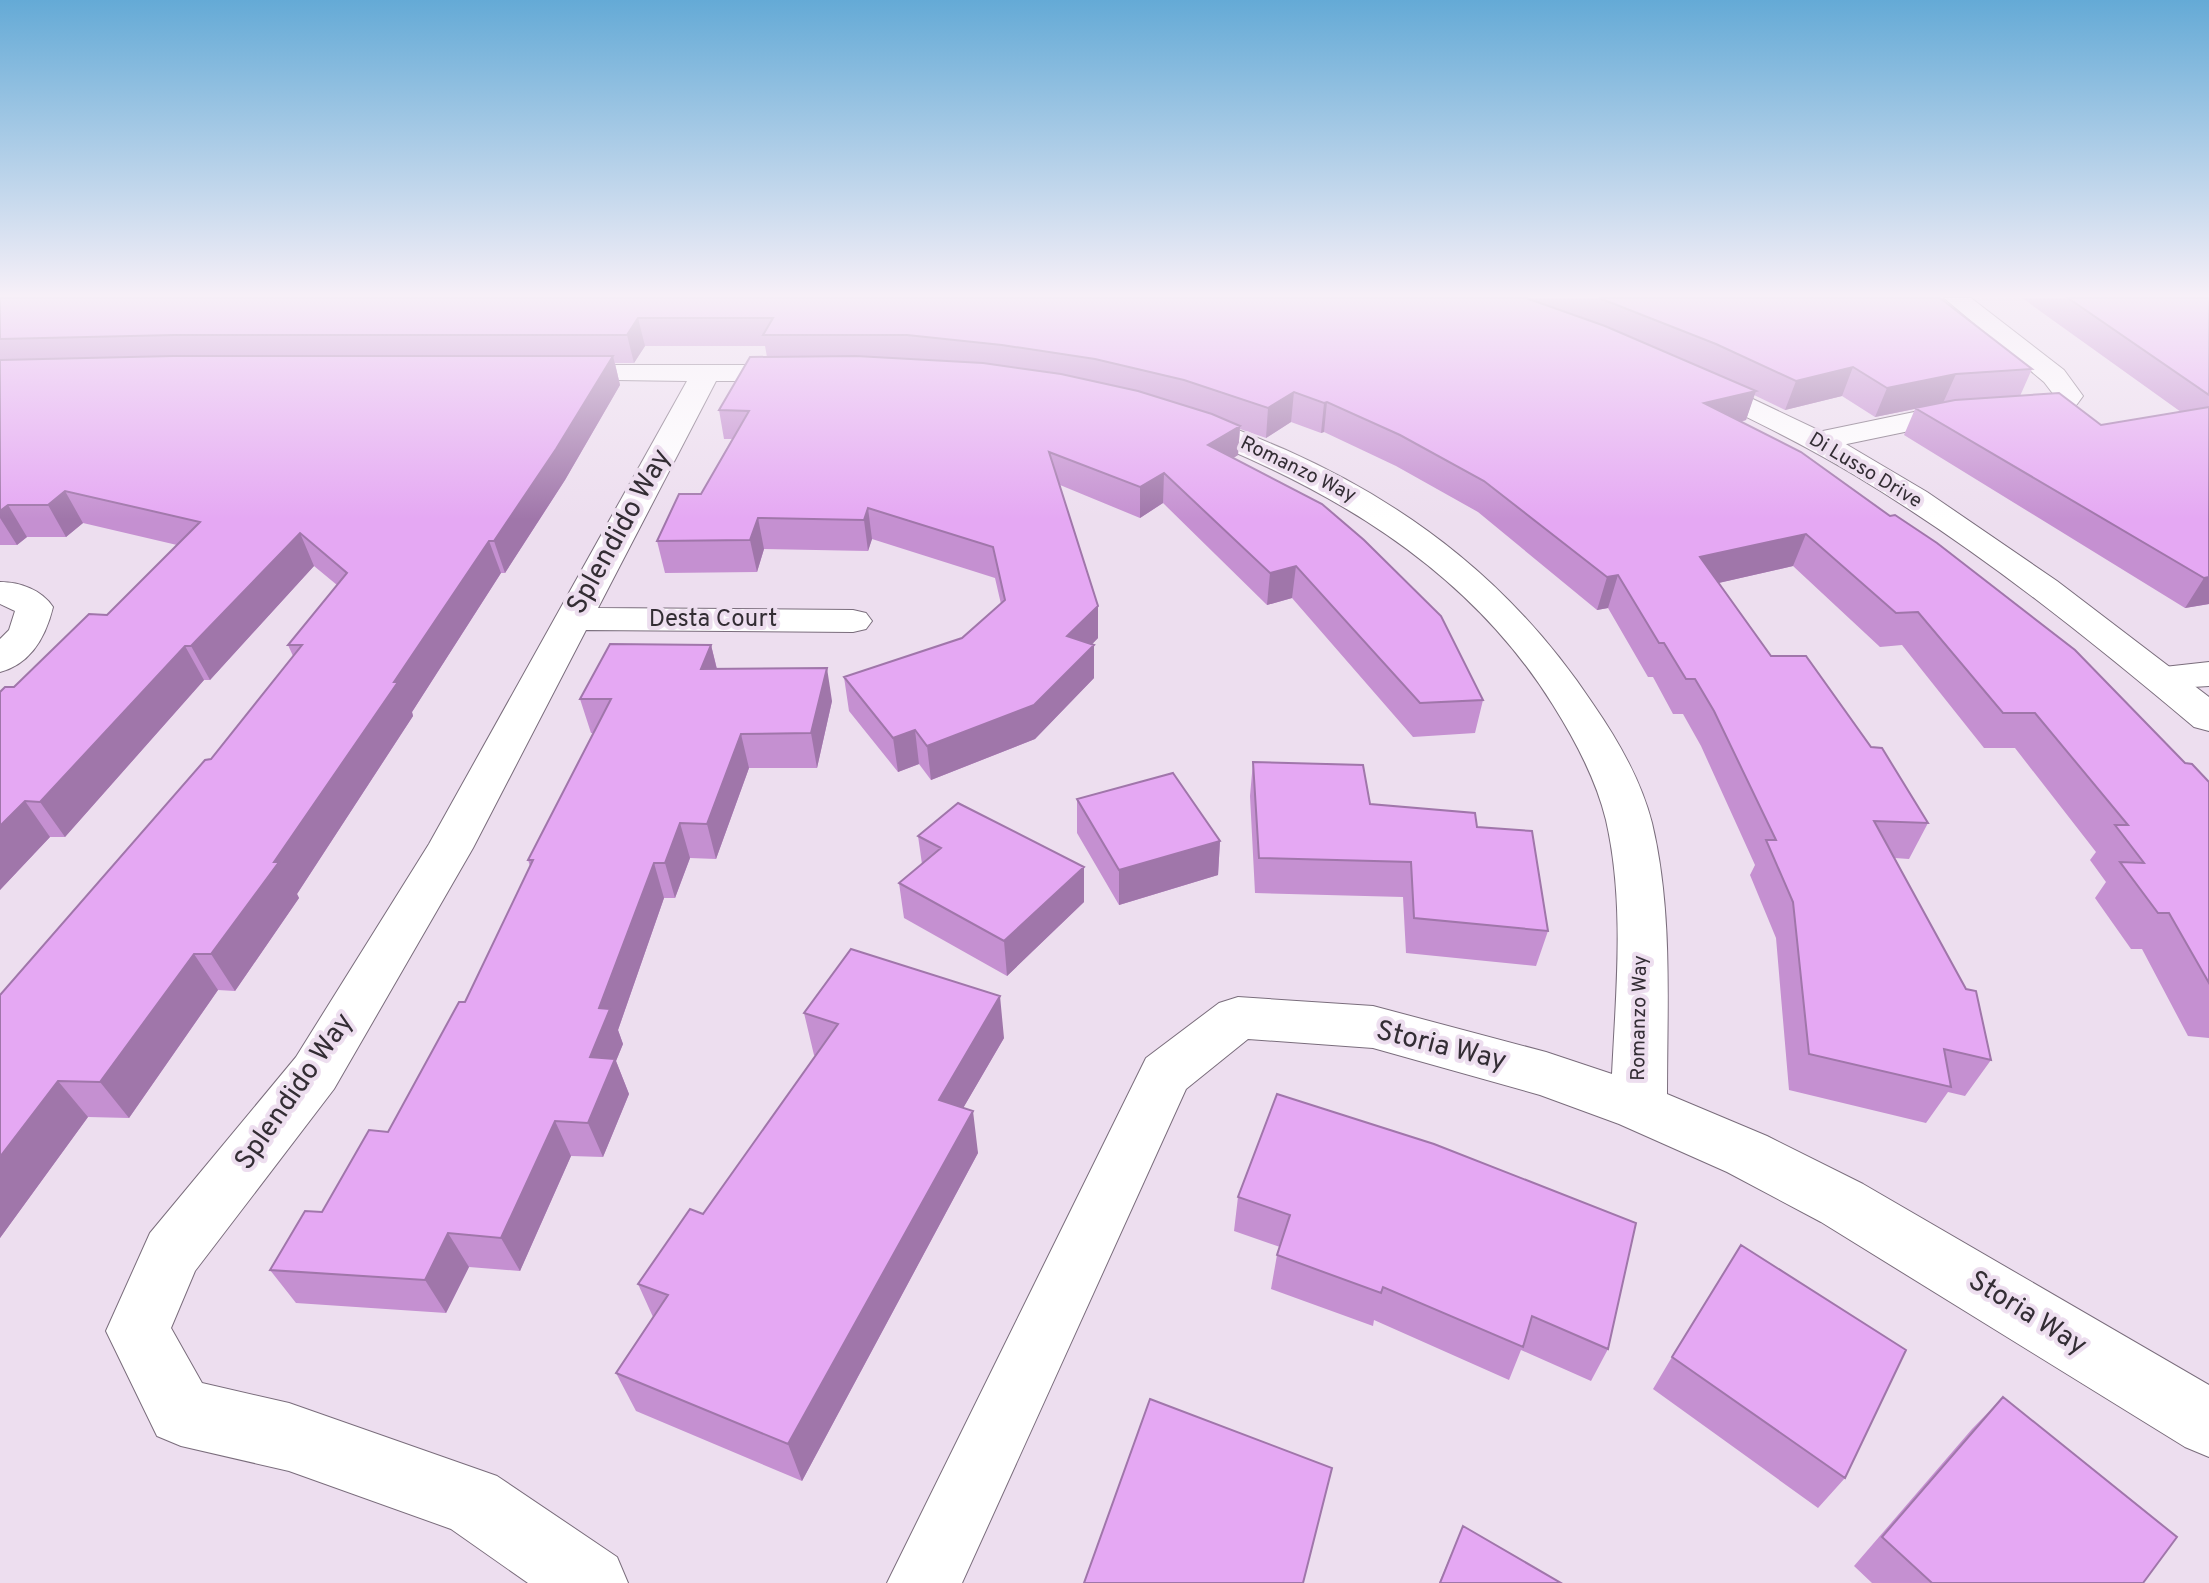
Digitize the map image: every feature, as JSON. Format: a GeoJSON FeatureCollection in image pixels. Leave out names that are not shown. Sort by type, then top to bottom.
{"type":"FeatureCollection","features":[{"type":"Feature","properties":{"kind":"street","name":"Di Lusso Drive"},"geometry":{"type":"LineString","coordinates":[[1675,372],[1818,441],[1872,472],[1981,545],[2160,677],[2209,718]]}},
{"type":"Feature","properties":{"kind":"street"},"geometry":{"type":"LineString","coordinates":[[1818,441],[1943,415],[2059,407],[2069,396],[2049,372]]}},
{"type":"Feature","properties":{"kind":"street"},"geometry":{"type":"LineString","coordinates":[[517,373],[837,373]]}},
{"type":"Feature","properties":{"kind":"street","name":"Splendido Way"},"geometry":{"type":"LineString","coordinates":[[591,1583],[472,1501],[289,1437],[181,1412],[138,1331],[172,1253],[315,1073],[450,848],[706,373]]}},
{"type":"Feature","properties":{"kind":"street","name":"Romanzo Way"},"geometry":{"type":"LineString","coordinates":[[1157,414],[1268,451],[1341,487],[1419,538],[1482,590],[1538,649],[1615,775],[1628,822],[1642,923],[1639,1107]]}},
{"type":"Feature","properties":{"kind":"street"},"geometry":{"type":"LineString","coordinates":[[0,593],[11,593],[35,607],[27,634],[0,660]]}},
{"type":"Feature","properties":{"kind":"street","name":"Desta Court"},"geometry":{"type":"LineString","coordinates":[[573,619],[853,621]]}},
{"type":"Feature","properties":{"kind":"street"},"geometry":{"type":"LineString","coordinates":[[2160,677],[2209,674]]}},
{"type":"Feature","properties":{"kind":"street","name":"Storia Way"},"geometry":{"type":"LineString","coordinates":[[924,1583],[1165,1074],[1238,1018],[1373,1027],[1546,1074],[1639,1107],[1747,1154],[1842,1203],[2209,1423]]}},
{"type":"Feature","properties":{"kind":"building"},"geometry":{"type":"Polygon","coordinates":[[[0,372],[603,372],[556,449],[494,541],[489,541],[394,682],[398,682],[274,862],[279,862],[211,954],[194,954],[100,1082],[58,1081],[0,1157],[0,995],[205,760],[211,759],[302,645],[288,645],[347,573],[300,533],[191,646],[185,646],[40,802],[25,801],[0,826],[0,692],[5,687],[14,687],[89,614],[107,615],[200,522],[65,491],[48,505],[8,505],[0,511],[0,372]]]}},
{"type":"Feature","properties":{"kind":"building"},"geometry":{"type":"Polygon","coordinates":[[[741,372],[1046,372],[1138,391],[1212,414],[1240,426],[1208,445],[1322,504],[1364,540],[1441,616],[1483,700],[1420,703],[1296,566],[1270,573],[1164,473],[1140,487],[1049,452],[1098,606],[1067,636],[1094,645],[1034,705],[927,746],[915,730],[893,738],[844,677],[962,638],[1005,600],[993,547],[868,508],[864,520],[758,518],[750,540],[657,541],[679,494],[701,494],[749,411],[719,410],[741,372]]]}},
{"type":"Feature","properties":{"kind":"building"},"geometry":{"type":"Polygon","coordinates":[[[1150,372],[1712,372],[1756,391],[1704,403],[1801,452],[1890,516],[1895,515],[1937,543],[2075,650],[2185,763],[2192,764],[2209,782],[2209,983],[2169,913],[2158,913],[2120,862],[2144,863],[2115,825],[2128,825],[2035,713],[2003,713],[1918,612],[1896,613],[1806,534],[1700,557],[1771,656],[1806,656],[1871,747],[1882,748],[1928,823],[1874,821],[1966,989],[1976,991],[1991,1060],[1944,1049],[1951,1087],[1809,1054],[1793,902],[1766,840],[1776,840],[1714,711],[1695,679],[1686,679],[1664,643],[1659,643],[1618,575],[1607,577],[1484,481],[1400,435],[1327,402],[1294,392],[1268,408],[1150,372]]]}},
{"type":"Feature","properties":{"kind":"building"},"geometry":{"type":"Polygon","coordinates":[[[1776,372],[1833,372],[1796,381],[1776,372]]]}},
{"type":"Feature","properties":{"kind":"building"},"geometry":{"type":"Polygon","coordinates":[[[1861,372],[1988,372],[1956,374],[1887,388],[1861,372]]]}},
{"type":"Feature","properties":{"kind":"building"},"geometry":{"type":"Polygon","coordinates":[[[2175,372],[2209,372],[2209,395],[2175,372]]]}},
{"type":"Feature","properties":{"kind":"building"},"geometry":{"type":"Polygon","coordinates":[[[2059,393],[2101,425],[2209,407],[2209,577],[2204,578],[1915,408],[1955,400],[2059,393]]]}},
{"type":"Feature","properties":{"kind":"building"},"geometry":{"type":"Polygon","coordinates":[[[610,644],[711,645],[701,669],[827,668],[811,733],[741,734],[707,824],[680,823],[665,863],[654,863],[599,1008],[610,1009],[590,1057],[615,1059],[588,1123],[555,1121],[501,1238],[448,1233],[425,1280],[270,1270],[305,1211],[322,1212],[369,1130],[388,1132],[459,1002],[465,1002],[533,860],[528,860],[611,699],[580,699],[610,644]]]}},
{"type":"Feature","properties":{"kind":"building"},"geometry":{"type":"Polygon","coordinates":[[[1253,762],[1363,765],[1370,804],[1475,813],[1477,827],[1532,831],[1548,931],[1414,918],[1411,862],[1259,858],[1253,762]]]}},
{"type":"Feature","properties":{"kind":"building"},"geometry":{"type":"Polygon","coordinates":[[[1173,773],[1220,841],[1119,870],[1077,799],[1173,773]]]}},
{"type":"Feature","properties":{"kind":"building"},"geometry":{"type":"Polygon","coordinates":[[[958,803],[1084,867],[1004,941],[899,883],[941,848],[918,836],[958,803]]]}},
{"type":"Feature","properties":{"kind":"building"},"geometry":{"type":"Polygon","coordinates":[[[851,949],[1000,996],[939,1100],[973,1111],[788,1444],[616,1373],[668,1295],[638,1284],[690,1209],[703,1214],[838,1024],[804,1013],[851,949]]]}},
{"type":"Feature","properties":{"kind":"building"},"geometry":{"type":"Polygon","coordinates":[[[1277,1094],[1434,1144],[1636,1223],[1608,1349],[1532,1316],[1523,1347],[1383,1287],[1381,1293],[1277,1255],[1290,1215],[1238,1197],[1277,1094]]]}},
{"type":"Feature","properties":{"kind":"building"},"geometry":{"type":"Polygon","coordinates":[[[1741,1245],[1906,1350],[1845,1478],[1672,1357],[1741,1245]]]}},
{"type":"Feature","properties":{"kind":"building"},"geometry":{"type":"Polygon","coordinates":[[[2003,1397],[2177,1537],[2143,1583],[1932,1583],[1882,1537],[2003,1397]]]}},
{"type":"Feature","properties":{"kind":"building"},"geometry":{"type":"Polygon","coordinates":[[[1150,1399],[1332,1468],[1303,1583],[1084,1583],[1150,1399]]]}},
{"type":"Feature","properties":{"kind":"building"},"geometry":{"type":"Polygon","coordinates":[[[1463,1526],[1561,1583],[1440,1583],[1463,1526]]]}}]}
